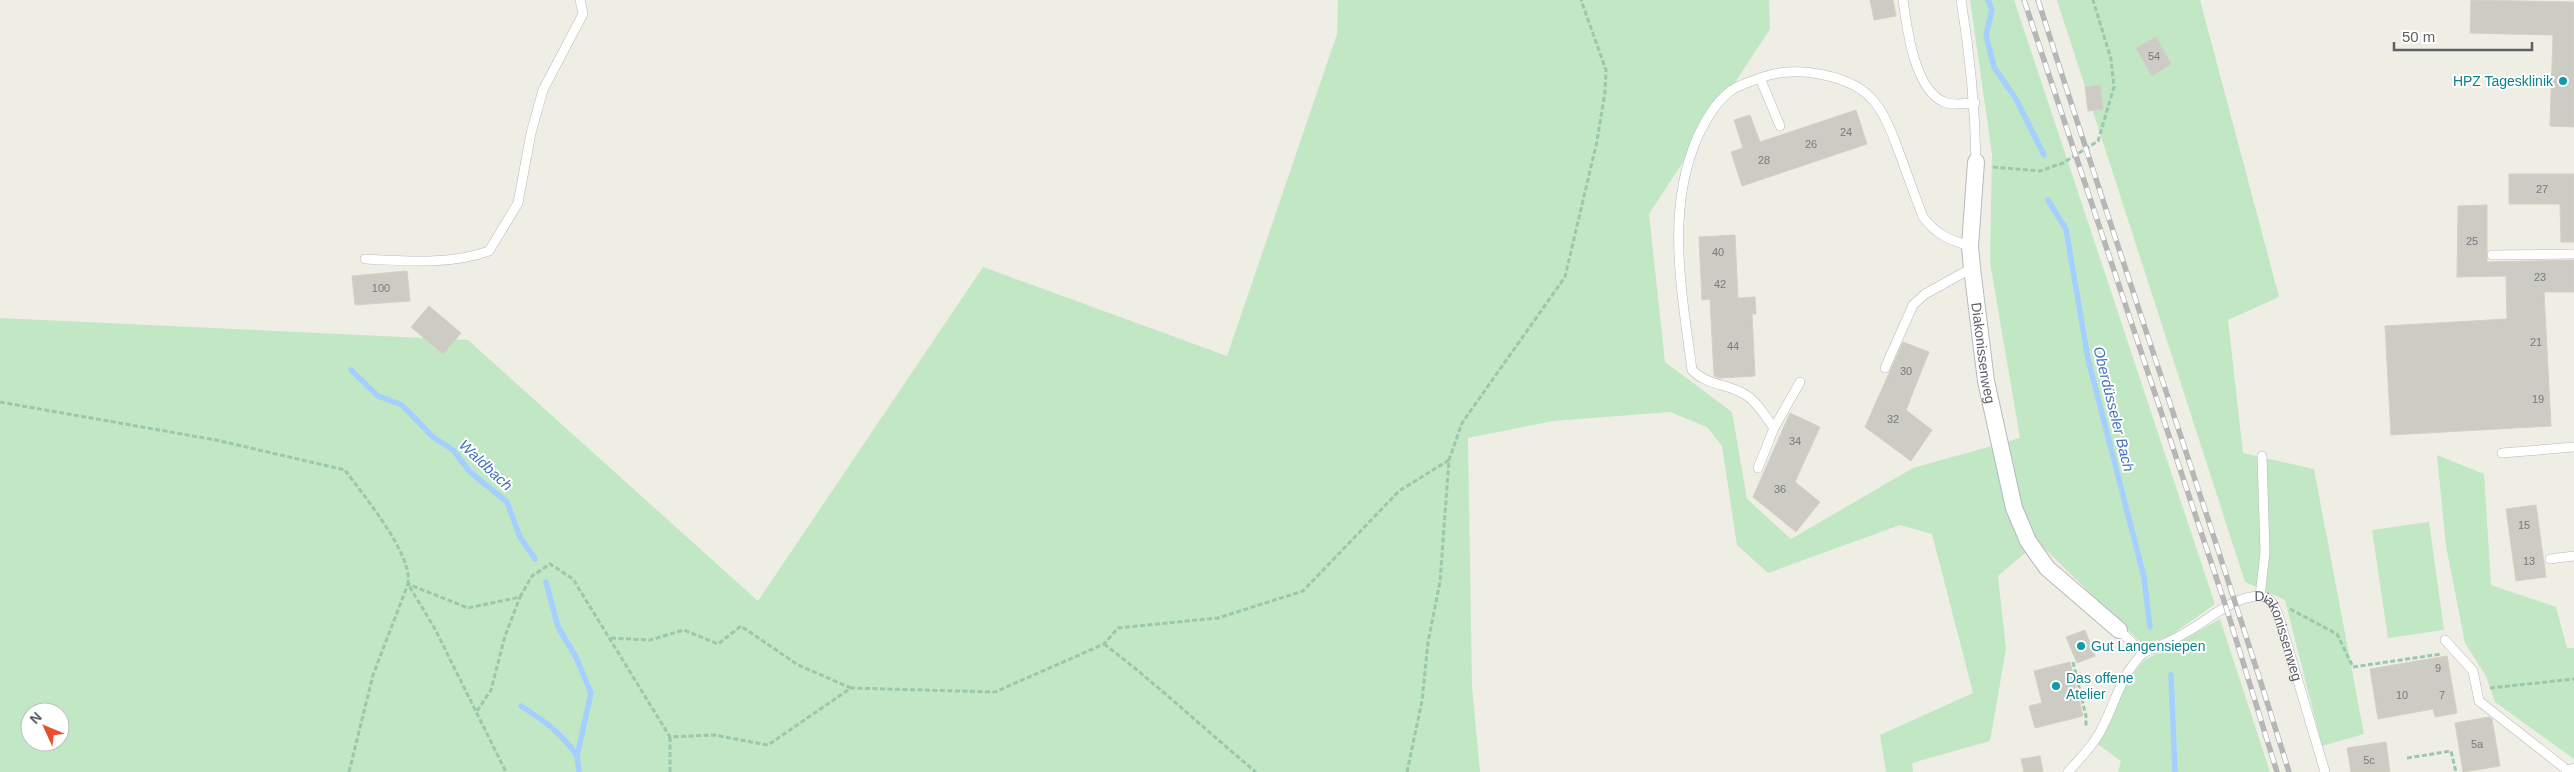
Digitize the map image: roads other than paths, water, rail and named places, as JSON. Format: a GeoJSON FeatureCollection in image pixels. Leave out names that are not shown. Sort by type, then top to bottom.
{"type":"FeatureCollection","features":[{"type":"Feature","properties":{"kind":"street","name":"Diakonissenweg"},"geometry":{"type":"LineString","coordinates":[[1976,162],[1970,246],[1972,268],[1986,381],[2014,508],[2028,541],[2047,568],[2118,630]]}},
{"type":"Feature","properties":{"kind":"lane"},"geometry":{"type":"LineString","coordinates":[[366,259],[418,261],[468,258],[489,252],[518,203],[531,133],[543,90],[583,14],[580,0]]}},
{"type":"Feature","properties":{"kind":"lane"},"geometry":{"type":"LineString","coordinates":[[1903,0],[1908,39],[1916,65],[1930,89],[1942,101],[1954,104],[1975,103]]}},
{"type":"Feature","properties":{"kind":"lane","name":"Diakonissenweg"},"geometry":{"type":"LineString","coordinates":[[1960,0],[1970,52],[1975,103],[1976,162]]}},
{"type":"Feature","properties":{"kind":"lane"},"geometry":{"type":"LineString","coordinates":[[1774,428],[1747,395],[1734,388],[1700,379],[1692,370],[1680,278],[1678,237],[1683,182],[1691,153],[1704,122],[1720,100],[1733,89],[1778,72],[1810,72],[1842,78],[1865,91],[1885,114],[1923,217],[1934,231],[1946,239],[1970,246]]}},
{"type":"Feature","properties":{"kind":"lane"},"geometry":{"type":"LineString","coordinates":[[1760,78],[1780,126]]}},
{"type":"Feature","properties":{"kind":"lane"},"geometry":{"type":"LineString","coordinates":[[2492,255],[2574,254]]}},
{"type":"Feature","properties":{"kind":"lane"},"geometry":{"type":"LineString","coordinates":[[1885,368],[1913,305],[1925,294],[1972,268]]}},
{"type":"Feature","properties":{"kind":"lane"},"geometry":{"type":"LineString","coordinates":[[1758,468],[1774,428],[1800,382]]}},
{"type":"Feature","properties":{"kind":"lane"},"geometry":{"type":"LineString","coordinates":[[2502,453],[2574,447]]}},
{"type":"Feature","properties":{"kind":"lane"},"geometry":{"type":"LineString","coordinates":[[2260,596],[2265,552],[2262,456]]}},
{"type":"Feature","properties":{"kind":"lane"},"geometry":{"type":"LineString","coordinates":[[2550,559],[2574,556]]}},
{"type":"Feature","properties":{"kind":"lane","name":"Diakonissenweg"},"geometry":{"type":"LineString","coordinates":[[2068,772],[2087,754],[2103,726],[2122,680],[2130,666],[2143,653],[2185,633],[2226,607],[2260,596],[2274,605],[2280,617],[2325,772]]}},
{"type":"Feature","properties":{"kind":"lane","name":"Diakonissenweg"},"geometry":{"type":"LineString","coordinates":[[2118,630],[2143,653]]}},
{"type":"Feature","properties":{"kind":"lane"},"geometry":{"type":"LineString","coordinates":[[2445,640],[2473,671],[2479,701],[2567,770],[2574,768]]}},
{"type":"Feature","properties":{"kind":"waterway","name":"Oberdüsseler Bach"},"geometry":{"type":"LineString","coordinates":[[1988,0],[1992,10],[1986,35],[1994,67],[2016,99],[2044,155]]}},
{"type":"Feature","properties":{"kind":"waterway","name":"Oberdüsseler Bach"},"geometry":{"type":"LineString","coordinates":[[2048,200],[2066,229],[2088,359],[2144,577],[2150,627]]}},
{"type":"Feature","properties":{"kind":"waterway","name":"Waldbach"},"geometry":{"type":"LineString","coordinates":[[351,370],[378,396],[402,405],[433,437],[453,450],[470,472],[507,502],[520,537],[535,559]]}},
{"type":"Feature","properties":{"kind":"waterway","name":"Waldbach"},"geometry":{"type":"LineString","coordinates":[[546,582],[558,627],[576,657],[591,693],[577,756],[579,772]]}},
{"type":"Feature","properties":{"kind":"waterway","name":"Oberdüsseler Bach"},"geometry":{"type":"LineString","coordinates":[[2171,675],[2175,772]]}},
{"type":"Feature","properties":{"kind":"waterway","name":"Waldbach"},"geometry":{"type":"LineString","coordinates":[[521,706],[552,728],[565,740],[577,756]]}},
{"type":"Feature","properties":{"kind":"railway"},"geometry":{"type":"LineString","coordinates":[[2024,0],[2226,607],[2277,772]]}},
{"type":"Feature","properties":{"kind":"railway"},"geometry":{"type":"LineString","coordinates":[[2038,0],[2228,579],[2289,772]]}},
{"type":"Feature","properties":{"kind":"place","name":"HPZ Tagesklinik"},"geometry":{"type":"Point","coordinates":[2563,81]}},
{"type":"Feature","properties":{"kind":"place","name":"Gut Langensiepen"},"geometry":{"type":"Point","coordinates":[2081,646]}},
{"type":"Feature","properties":{"kind":"place","name":"Das offene Atelier"},"geometry":{"type":"Point","coordinates":[2056,686]}}]}
